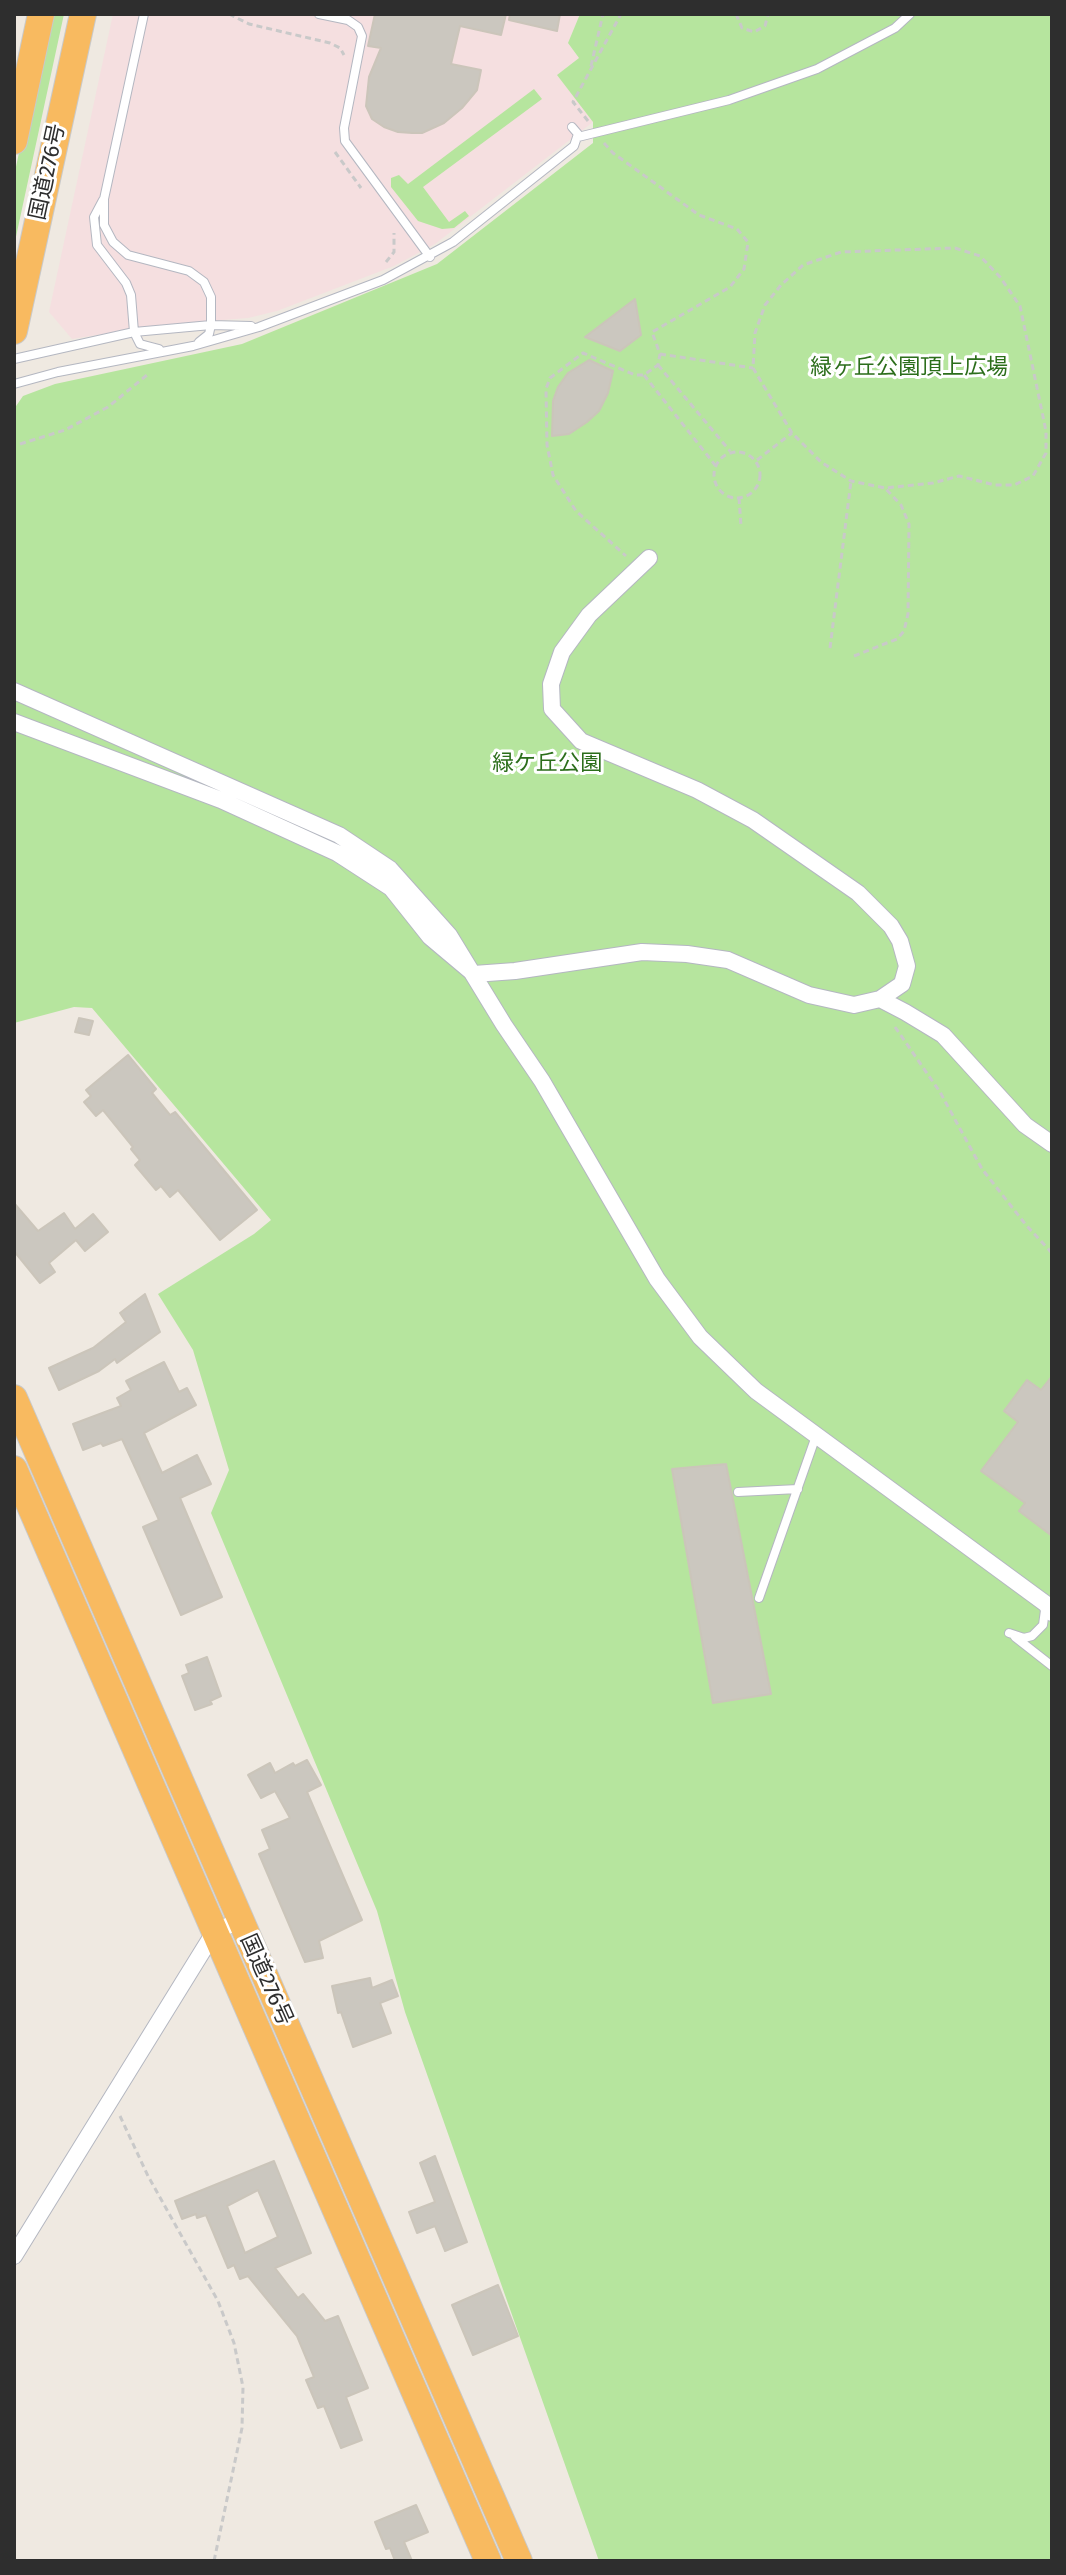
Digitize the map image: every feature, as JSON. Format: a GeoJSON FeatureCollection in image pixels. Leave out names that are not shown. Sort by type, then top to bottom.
{"type":"FeatureCollection","features":[{"type":"Feature","properties":{"kind":"highway","name":"国道276号"},"geometry":{"type":"LineString","coordinates":[[14,141],[41,14]]}},
{"type":"Feature","properties":{"kind":"highway","name":"国道276号"},"geometry":{"type":"LineString","coordinates":[[14,331],[83,14]]}},
{"type":"Feature","properties":{"kind":"highway","name":"国道276号"},"geometry":{"type":"LineString","coordinates":[[14,1398],[519,2561]]}},
{"type":"Feature","properties":{"kind":"highway","name":"国道276号"},"geometry":{"type":"LineString","coordinates":[[14,1469],[488,2561]]}},
{"type":"Feature","properties":{"kind":"street"},"geometry":{"type":"LineString","coordinates":[[14,722],[221,800],[337,853],[391,888],[430,937],[474,974],[642,952],[687,954],[728,960],[809,995],[854,1005],[880,999],[902,984],[907,966],[900,941],[891,926],[858,893],[753,820],[697,790],[581,741],[552,709],[551,684],[562,652],[589,615],[644,562]]}},
{"type":"Feature","properties":{"kind":"street"},"geometry":{"type":"LineString","coordinates":[[14,691],[339,835],[390,869],[449,935],[542,1081],[657,1279],[700,1337],[756,1391],[1047,1605]]}},
{"type":"Feature","properties":{"kind":"street"},"geometry":{"type":"LineString","coordinates":[[880,999],[943,1035],[1025,1125],[1052,1144]]}},
{"type":"Feature","properties":{"kind":"street"},"geometry":{"type":"LineString","coordinates":[[14,2256],[215,1931],[240,1921]]}},
{"type":"Feature","properties":{"kind":"lane"},"geometry":{"type":"LineString","coordinates":[[144,14],[104,199],[104,225],[113,242],[128,255],[189,271],[204,282],[211,297],[211,325],[209,334],[193,346]]}},
{"type":"Feature","properties":{"kind":"lane"},"geometry":{"type":"LineString","coordinates":[[319,14],[348,20],[358,27],[362,36],[344,128],[345,141],[430,257]]}},
{"type":"Feature","properties":{"kind":"lane"},"geometry":{"type":"LineString","coordinates":[[578,137],[729,100],[817,69],[895,28],[910,14]]}},
{"type":"Feature","properties":{"kind":"lane"},"geometry":{"type":"LineString","coordinates":[[572,127],[578,137]]}},
{"type":"Feature","properties":{"kind":"lane"},"geometry":{"type":"LineString","coordinates":[[14,384],[58,372],[193,346],[259,327],[383,280],[453,242],[574,146],[578,137]]}},
{"type":"Feature","properties":{"kind":"lane"},"geometry":{"type":"LineString","coordinates":[[104,199],[94,217],[97,245],[126,283],[131,295],[134,332],[140,344],[170,350]]}},
{"type":"Feature","properties":{"kind":"lane"},"geometry":{"type":"LineString","coordinates":[[14,359],[134,332],[211,325],[259,327]]}},
{"type":"Feature","properties":{"kind":"lane"},"geometry":{"type":"LineString","coordinates":[[759,1598],[816,1436]]}},
{"type":"Feature","properties":{"kind":"lane"},"geometry":{"type":"LineString","coordinates":[[738,1492],[798,1489]]}},
{"type":"Feature","properties":{"kind":"lane"},"geometry":{"type":"LineString","coordinates":[[1047,1605],[1043,1625],[1032,1636],[1024,1638],[1009,1633],[1052,1666]]}},
{"type":"Feature","properties":{"kind":"path"},"geometry":{"type":"LineString","coordinates":[[589,73],[603,14]]}},
{"type":"Feature","properties":{"kind":"path"},"geometry":{"type":"LineString","coordinates":[[573,102],[621,14]]}},
{"type":"Feature","properties":{"kind":"path"},"geometry":{"type":"LineString","coordinates":[[736,14],[742,28],[754,32],[765,26],[768,14]]}},
{"type":"Feature","properties":{"kind":"path"},"geometry":{"type":"LineString","coordinates":[[613,153],[699,215],[737,229],[748,242],[744,269],[730,287],[652,332],[660,354],[658,365],[644,375],[635,375],[583,353],[550,378],[546,389],[547,445],[553,475],[576,511],[644,562]]}},
{"type":"Feature","properties":{"kind":"path"},"geometry":{"type":"LineString","coordinates":[[955,248],[980,256],[1000,277],[1020,306],[1046,431],[1046,453],[1033,476],[1014,485],[995,485],[959,476],[933,483],[885,488],[851,481],[821,462],[792,433],[753,368],[755,333],[765,305],[803,265],[841,252],[955,248]]}},
{"type":"Feature","properties":{"kind":"path"},"geometry":{"type":"LineString","coordinates":[[660,354],[753,368]]}},
{"type":"Feature","properties":{"kind":"path"},"geometry":{"type":"LineString","coordinates":[[658,365],[731,452]]}},
{"type":"Feature","properties":{"kind":"path"},"geometry":{"type":"LineString","coordinates":[[20,444],[65,430],[108,407],[147,375]]}},
{"type":"Feature","properties":{"kind":"path"},"geometry":{"type":"LineString","coordinates":[[644,375],[715,465]]}},
{"type":"Feature","properties":{"kind":"path"},"geometry":{"type":"LineString","coordinates":[[756,461],[792,433]]}},
{"type":"Feature","properties":{"kind":"path"},"geometry":{"type":"LineString","coordinates":[[731,452],[742,452],[756,461],[760,476],[754,491],[739,498],[724,494],[718,488],[713,473],[720,458],[731,452]]}},
{"type":"Feature","properties":{"kind":"path"},"geometry":{"type":"LineString","coordinates":[[830,648],[851,481]]}},
{"type":"Feature","properties":{"kind":"path"},"geometry":{"type":"LineString","coordinates":[[854,656],[897,639],[904,631],[908,614],[909,524],[901,505],[885,488]]}},
{"type":"Feature","properties":{"kind":"path"},"geometry":{"type":"LineString","coordinates":[[739,498],[741,526]]}},
{"type":"Feature","properties":{"kind":"path"},"geometry":{"type":"LineString","coordinates":[[880,999],[890,1022],[908,1043],[940,1092],[982,1169],[1052,1253]]}},
{"type":"Feature","properties":{"kind":"path"},"geometry":{"type":"LineString","coordinates":[[112,2098],[148,2176],[218,2301],[234,2343],[243,2387],[242,2428],[214,2561]]}},
{"type":"Feature","properties":{"kind":"shaded area"},"geometry":{"type":"Polygon","coordinates":[[[113,14],[580,14],[568,43],[579,58],[558,75],[593,122],[435,244],[394,266],[277,311],[248,318],[159,325],[72,339],[49,312],[113,14]]]}},
{"type":"Feature","properties":{"kind":"green space"},"geometry":{"type":"Polygon","coordinates":[[[49,14],[64,14],[14,246],[14,176],[49,14]]]}},
{"type":"Feature","properties":{"kind":"green space","name":"緑ケ丘公園"},"geometry":{"type":"Polygon","coordinates":[[[580,14],[1052,14],[1052,2561],[599,2561],[405,2012],[377,1911],[211,1513],[229,1470],[193,1350],[158,1294],[271,1220],[92,1008],[74,1007],[14,1023],[14,409],[23,396],[55,384],[242,344],[437,264],[593,143],[593,122],[557,75],[579,58],[568,43],[580,14]]]}},
{"type":"Feature","properties":{"kind":"green space"},"geometry":{"type":"Polygon","coordinates":[[[534,89],[542,99],[423,187],[449,222],[465,211],[469,216],[454,228],[442,229],[418,221],[391,187],[391,178],[399,175],[408,184],[534,89]]]}},
{"type":"Feature","properties":{"kind":"building"},"geometry":{"type":"Polygon","coordinates":[[[375,14],[506,14],[501,35],[460,26],[451,64],[481,70],[477,90],[444,123],[422,133],[412,133],[384,127],[372,119],[366,106],[369,77],[381,48],[368,46],[375,14]]]}},
{"type":"Feature","properties":{"kind":"building"},"geometry":{"type":"Polygon","coordinates":[[[510,14],[560,14],[557,31],[509,20],[510,14]]]}},
{"type":"Feature","properties":{"kind":"building"},"geometry":{"type":"Polygon","coordinates":[[[635,299],[641,335],[620,351],[585,337],[635,299]]]}},
{"type":"Feature","properties":{"kind":"building"},"geometry":{"type":"Polygon","coordinates":[[[589,360],[613,371],[608,393],[599,411],[587,422],[569,434],[552,436],[553,401],[558,387],[568,373],[589,360]]]}},
{"type":"Feature","properties":{"kind":"building"},"geometry":{"type":"Polygon","coordinates":[[[79,1018],[93,1021],[89,1035],[75,1032],[79,1018]]]}},
{"type":"Feature","properties":{"kind":"building"},"geometry":{"type":"Polygon","coordinates":[[[128,1055],[156,1089],[152,1093],[170,1115],[175,1112],[257,1210],[220,1240],[178,1190],[170,1197],[161,1186],[156,1190],[135,1165],[140,1160],[131,1149],[133,1147],[103,1110],[96,1116],[84,1102],[91,1096],[86,1090],[128,1055]]]}},
{"type":"Feature","properties":{"kind":"building"},"geometry":{"type":"Polygon","coordinates":[[[14,1203],[38,1231],[64,1213],[75,1229],[93,1214],[108,1232],[85,1251],[76,1240],[49,1263],[55,1272],[40,1283],[14,1251],[14,1203]]]}},
{"type":"Feature","properties":{"kind":"building"},"geometry":{"type":"Polygon","coordinates":[[[145,1294],[160,1332],[117,1363],[115,1359],[99,1371],[59,1390],[49,1368],[93,1348],[126,1322],[120,1313],[145,1294]]]}},
{"type":"Feature","properties":{"kind":"building"},"geometry":{"type":"Polygon","coordinates":[[[164,1362],[179,1392],[187,1388],[196,1405],[144,1433],[162,1473],[197,1455],[211,1484],[180,1498],[222,1597],[181,1615],[143,1527],[159,1520],[122,1439],[83,1450],[73,1424],[121,1406],[117,1398],[131,1390],[126,1381],[164,1362]]]}},
{"type":"Feature","properties":{"kind":"building"},"geometry":{"type":"Polygon","coordinates":[[[1052,1376],[1052,1536],[1019,1511],[1025,1503],[981,1471],[1018,1422],[1004,1411],[1027,1380],[1041,1390],[1052,1376]]]}},
{"type":"Feature","properties":{"kind":"building"},"geometry":{"type":"Polygon","coordinates":[[[726,1464],[771,1694],[713,1703],[672,1469],[726,1464]]]}},
{"type":"Feature","properties":{"kind":"building"},"geometry":{"type":"Polygon","coordinates":[[[207,1657],[221,1696],[210,1701],[212,1704],[195,1710],[182,1676],[189,1673],[186,1665],[207,1657]]]}},
{"type":"Feature","properties":{"kind":"building"},"geometry":{"type":"Polygon","coordinates":[[[307,1760],[321,1785],[307,1792],[362,1920],[319,1941],[323,1958],[305,1962],[259,1854],[270,1849],[262,1830],[290,1818],[275,1791],[261,1798],[248,1775],[270,1763],[275,1773],[293,1763],[295,1766],[307,1760]]]}},
{"type":"Feature","properties":{"kind":"building"},"geometry":{"type":"Polygon","coordinates":[[[370,1978],[372,1988],[392,1980],[398,1996],[380,2003],[391,2033],[353,2047],[341,2012],[338,2013],[332,1986],[370,1978]]]}},
{"type":"Feature","properties":{"kind":"building"},"geometry":{"type":"Polygon","coordinates":[[[435,2156],[467,2242],[445,2251],[435,2226],[417,2233],[409,2212],[435,2202],[420,2163],[435,2156]]]}},
{"type":"Feature","properties":{"kind":"building"},"geometry":{"type":"Polygon","coordinates":[[[274,2161],[311,2253],[275,2268],[298,2298],[303,2294],[325,2321],[338,2316],[368,2388],[346,2397],[362,2440],[341,2448],[324,2406],[318,2408],[306,2380],[314,2377],[297,2336],[248,2276],[240,2279],[234,2265],[228,2268],[206,2215],[197,2218],[196,2214],[182,2219],[175,2201],[274,2161]],[[258,2190],[227,2206],[245,2253],[278,2237],[258,2190]]]}},
{"type":"Feature","properties":{"kind":"building"},"geometry":{"type":"Polygon","coordinates":[[[498,2285],[518,2336],[473,2355],[452,2305],[498,2285]]]}},
{"type":"Feature","properties":{"kind":"building"},"geometry":{"type":"Polygon","coordinates":[[[416,2505],[428,2532],[404,2542],[412,2561],[395,2561],[390,2548],[386,2549],[375,2522],[416,2505]]]}},
{"type":"Feature","properties":{"kind":"park label","name":"緑ヶ丘公園頂上広場"},"geometry":{"type":"Point","coordinates":[909,368]}}]}
